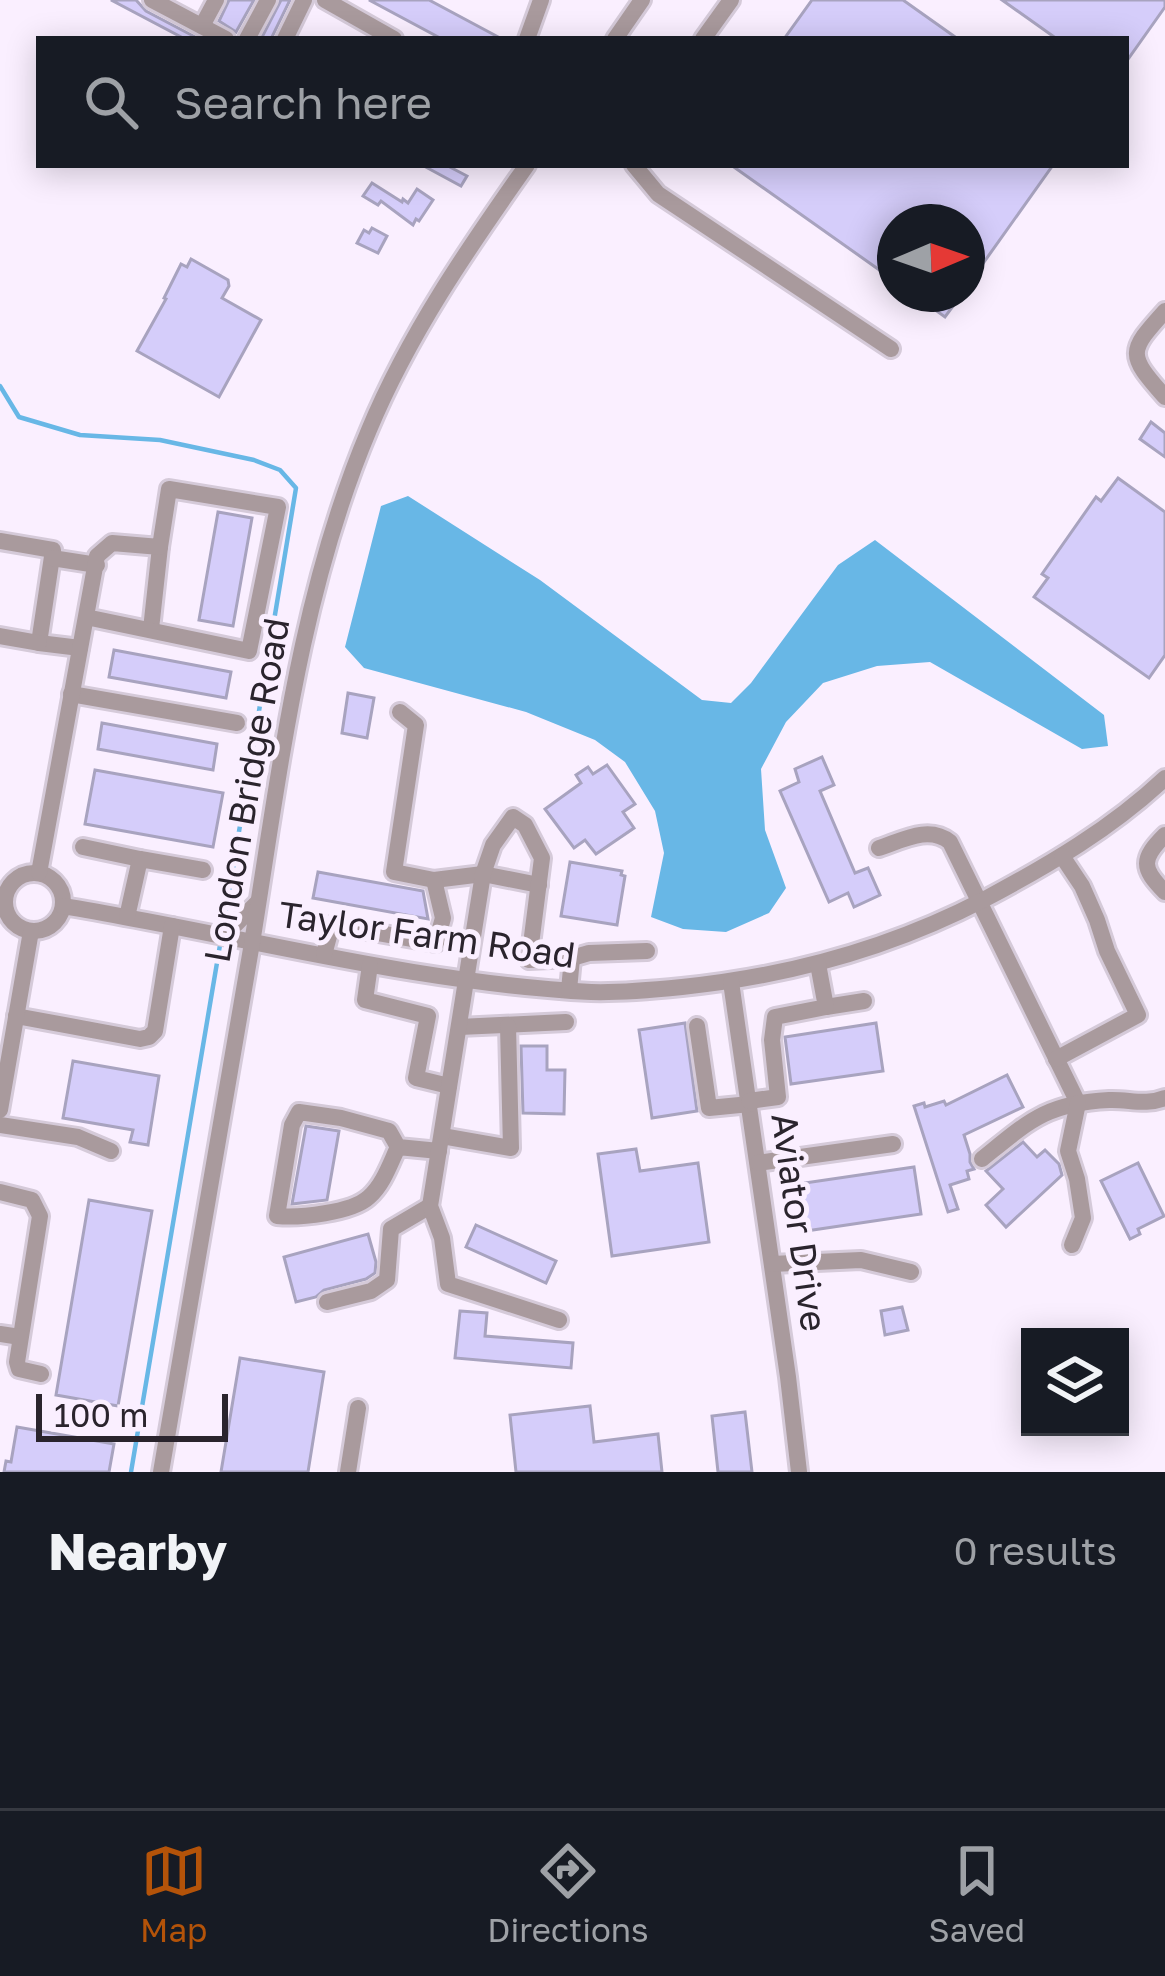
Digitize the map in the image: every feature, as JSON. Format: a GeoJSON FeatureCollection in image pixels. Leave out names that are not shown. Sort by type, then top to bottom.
{"type":"FeatureCollection","features":[{"type":"Feature","properties":{"kind":"street"},"geometry":{"type":"LineString","coordinates":[[152,0],[174,5],[220,36]]}},
{"type":"Feature","properties":{"kind":"street"},"geometry":{"type":"LineString","coordinates":[[202,26],[216,0]]}},
{"type":"Feature","properties":{"kind":"street"},"geometry":{"type":"LineString","coordinates":[[249,36],[268,0]]}},
{"type":"Feature","properties":{"kind":"street"},"geometry":{"type":"LineString","coordinates":[[286,36],[304,0]]}},
{"type":"Feature","properties":{"kind":"street"},"geometry":{"type":"LineString","coordinates":[[325,0],[389,36]]}},
{"type":"Feature","properties":{"kind":"street"},"geometry":{"type":"LineString","coordinates":[[528,36],[541,0]]}},
{"type":"Feature","properties":{"kind":"street"},"geometry":{"type":"LineString","coordinates":[[617,36],[642,0]]}},
{"type":"Feature","properties":{"kind":"street"},"geometry":{"type":"LineString","coordinates":[[705,36],[731,0]]}},
{"type":"Feature","properties":{"kind":"street","name":"London Bridge Road"},"geometry":{"type":"LineString","coordinates":[[161,1472],[304,638],[320,572],[382,400],[429,310],[524,168]]}},
{"type":"Feature","properties":{"kind":"street"},"geometry":{"type":"LineString","coordinates":[[636,168],[658,194],[891,349]]}},
{"type":"Feature","properties":{"kind":"street"},"geometry":{"type":"LineString","coordinates":[[1165,311],[1141,336],[1136,352],[1165,397]]}},
{"type":"Feature","properties":{"kind":"street"},"geometry":{"type":"LineString","coordinates":[[86,617],[249,651],[278,507],[169,489],[152,629]]}},
{"type":"Feature","properties":{"kind":"street"},"geometry":{"type":"LineString","coordinates":[[0,541],[53,550],[38,643]]}},
{"type":"Feature","properties":{"kind":"street"},"geometry":{"type":"LineString","coordinates":[[39,873],[97,556],[112,543],[160,547]]}},
{"type":"Feature","properties":{"kind":"street"},"geometry":{"type":"LineString","coordinates":[[52,558],[97,565]]}},
{"type":"Feature","properties":{"kind":"street"},"geometry":{"type":"LineString","coordinates":[[0,636],[80,648]]}},
{"type":"Feature","properties":{"kind":"street"},"geometry":{"type":"LineString","coordinates":[[71,694],[237,723]]}},
{"type":"Feature","properties":{"kind":"street"},"geometry":{"type":"LineString","coordinates":[[400,712],[416,725],[394,872],[434,880],[483,874],[538,885]]}},
{"type":"Feature","properties":{"kind":"street","name":"Taylor Farm Road"},"geometry":{"type":"LineString","coordinates":[[63,907],[466,980],[569,990],[646,991],[731,982],[818,964],[908,936],[1062,856],[1111,824],[1165,778]]}},
{"type":"Feature","properties":{"kind":"street"},"geometry":{"type":"LineString","coordinates":[[559,1320],[448,1284],[442,1238],[430,1206],[483,874],[493,845],[513,817],[524,825],[542,858],[529,960],[647,950]]}},
{"type":"Feature","properties":{"kind":"street"},"geometry":{"type":"LineString","coordinates":[[879,848],[925,833],[939,833],[950,842],[1078,1103],[1068,1151],[1083,1219],[1072,1245]]}},
{"type":"Feature","properties":{"kind":"street"},"geometry":{"type":"LineString","coordinates":[[1165,836],[1146,861],[1149,875],[1165,892]]}},
{"type":"Feature","properties":{"kind":"street"},"geometry":{"type":"LineString","coordinates":[[83,847],[203,870]]}},
{"type":"Feature","properties":{"kind":"street"},"geometry":{"type":"LineString","coordinates":[[1056,1059],[1138,1015],[1082,886],[1062,856]]}},
{"type":"Feature","properties":{"kind":"street"},"geometry":{"type":"LineString","coordinates":[[127,917],[140,859]]}},
{"type":"Feature","properties":{"kind":"street"},"geometry":{"type":"LineString","coordinates":[[39,873],[55,882],[63,907],[55,922],[31,932],[14,923],[3,897],[21,876],[39,873]]}},
{"type":"Feature","properties":{"kind":"street"},"geometry":{"type":"LineString","coordinates":[[325,956],[332,925],[436,943],[443,919],[434,880]]}},
{"type":"Feature","properties":{"kind":"street"},"geometry":{"type":"LineString","coordinates":[[218,934],[258,902]]}},
{"type":"Feature","properties":{"kind":"street"},"geometry":{"type":"LineString","coordinates":[[16,1016],[140,1039],[149,1036],[155,1030],[172,926]]}},
{"type":"Feature","properties":{"kind":"street"},"geometry":{"type":"LineString","coordinates":[[0,1110],[31,932]]}},
{"type":"Feature","properties":{"kind":"street"},"geometry":{"type":"LineString","coordinates":[[569,990],[572,958]]}},
{"type":"Feature","properties":{"kind":"street"},"geometry":{"type":"LineString","coordinates":[[370,964],[365,1000],[428,1016],[416,1078],[449,1086]]}},
{"type":"Feature","properties":{"kind":"street"},"geometry":{"type":"LineString","coordinates":[[818,964],[826,1006]]}},
{"type":"Feature","properties":{"kind":"street","name":"Aviator Drive"},"geometry":{"type":"LineString","coordinates":[[731,982],[799,1472]]}},
{"type":"Feature","properties":{"kind":"street"},"geometry":{"type":"LineString","coordinates":[[697,1026],[709,1108],[749,1103],[778,1097],[772,1040],[775,1017],[864,1001]]}},
{"type":"Feature","properties":{"kind":"street"},"geometry":{"type":"LineString","coordinates":[[459,1027],[566,1022]]}},
{"type":"Feature","properties":{"kind":"street"},"geometry":{"type":"LineString","coordinates":[[398,1147],[511,1148],[508,1026]]}},
{"type":"Feature","properties":{"kind":"street"},"geometry":{"type":"LineString","coordinates":[[982,1159],[1038,1115],[1078,1103],[1142,1104],[1165,1099]]}},
{"type":"Feature","properties":{"kind":"street"},"geometry":{"type":"LineString","coordinates":[[299,1112],[389,1131],[398,1147],[366,1201],[303,1218],[277,1216],[292,1125],[299,1112]]}},
{"type":"Feature","properties":{"kind":"street"},"geometry":{"type":"LineString","coordinates":[[0,1125],[78,1137],[111,1151]]}},
{"type":"Feature","properties":{"kind":"street"},"geometry":{"type":"LineString","coordinates":[[758,1162],[893,1144]]}},
{"type":"Feature","properties":{"kind":"street"},"geometry":{"type":"LineString","coordinates":[[0,1192],[32,1200],[40,1216],[17,1362],[20,1369],[41,1374]]}},
{"type":"Feature","properties":{"kind":"street"},"geometry":{"type":"LineString","coordinates":[[327,1302],[371,1291],[387,1280],[391,1229],[430,1206]]}},
{"type":"Feature","properties":{"kind":"street"},"geometry":{"type":"LineString","coordinates":[[772,1264],[861,1260],[911,1272]]}},
{"type":"Feature","properties":{"kind":"street"},"geometry":{"type":"LineString","coordinates":[[0,1334],[20,1337]]}},
{"type":"Feature","properties":{"kind":"street"},"geometry":{"type":"LineString","coordinates":[[348,1472],[358,1408]]}},
{"type":"Feature","properties":{"kind":"water"},"geometry":{"type":"Polygon","coordinates":[[[408,496],[540,580],[702,700],[731,703],[838,565],[875,540],[1104,715],[1108,746],[1082,749],[930,662],[877,666],[823,683],[786,722],[761,769],[765,830],[786,888],[769,913],[726,932],[683,929],[651,917],[664,853],[655,811],[625,762],[595,740],[526,712],[364,668],[345,647],[381,506],[408,496]]]}},
{"type":"Feature","properties":{"kind":"building"},"geometry":{"type":"Polygon","coordinates":[[[111,0],[136,0],[146,11],[193,36],[179,36],[111,0]]]}},
{"type":"Feature","properties":{"kind":"building"},"geometry":{"type":"Polygon","coordinates":[[[229,0],[254,0],[236,32],[219,21],[229,0]]]}},
{"type":"Feature","properties":{"kind":"building"},"geometry":{"type":"Polygon","coordinates":[[[281,0],[290,0],[272,36],[263,36],[281,0]]]}},
{"type":"Feature","properties":{"kind":"building"},"geometry":{"type":"Polygon","coordinates":[[[369,0],[429,0],[496,36],[436,36],[369,0]]]}},
{"type":"Feature","properties":{"kind":"building"},"geometry":{"type":"Polygon","coordinates":[[[812,0],[903,0],[954,36],[786,36],[812,0]]]}},
{"type":"Feature","properties":{"kind":"building"},"geometry":{"type":"Polygon","coordinates":[[[1002,0],[1165,0],[1165,7],[1129,58],[1129,36],[1053,36],[1002,0]]]}},
{"type":"Feature","properties":{"kind":"building"},"geometry":{"type":"Polygon","coordinates":[[[428,168],[452,168],[467,176],[461,186],[428,168]]]}},
{"type":"Feature","properties":{"kind":"building"},"geometry":{"type":"Polygon","coordinates":[[[735,168],[1051,168],[985,261],[985,204],[877,204],[877,268],[735,168]]]}},
{"type":"Feature","properties":{"kind":"building"},"geometry":{"type":"Polygon","coordinates":[[[372,183],[402,202],[408,203],[417,189],[433,200],[413,225],[381,201],[378,205],[363,196],[372,183]]]}},
{"type":"Feature","properties":{"kind":"building"},"geometry":{"type":"Polygon","coordinates":[[[372,228],[387,236],[378,253],[357,243],[364,230],[369,233],[372,228]]]}},
{"type":"Feature","properties":{"kind":"building"},"geometry":{"type":"Polygon","coordinates":[[[191,259],[228,280],[222,298],[261,320],[219,397],[137,351],[181,264],[187,267],[191,259]]]}},
{"type":"Feature","properties":{"kind":"building"},"geometry":{"type":"Polygon","coordinates":[[[1151,422],[1165,433],[1165,457],[1140,439],[1151,422]]]}},
{"type":"Feature","properties":{"kind":"building"},"geometry":{"type":"Polygon","coordinates":[[[1118,478],[1165,512],[1165,655],[1149,678],[1034,597],[1048,578],[1042,574],[1096,497],[1101,501],[1118,478]]]}},
{"type":"Feature","properties":{"kind":"building"},"geometry":{"type":"Polygon","coordinates":[[[218,512],[252,518],[233,626],[199,620],[218,512]]]}},
{"type":"Feature","properties":{"kind":"building"},"geometry":{"type":"Polygon","coordinates":[[[114,650],[231,672],[226,698],[109,677],[114,650]]]}},
{"type":"Feature","properties":{"kind":"building"},"geometry":{"type":"Polygon","coordinates":[[[348,693],[374,698],[367,738],[342,733],[348,693]]]}},
{"type":"Feature","properties":{"kind":"building"},"geometry":{"type":"Polygon","coordinates":[[[102,723],[217,744],[213,770],[98,749],[102,723]]]}},
{"type":"Feature","properties":{"kind":"building"},"geometry":{"type":"Polygon","coordinates":[[[822,757],[834,785],[820,791],[855,873],[868,868],[880,895],[854,907],[848,893],[829,902],[780,791],[799,782],[795,769],[822,757]]]}},
{"type":"Feature","properties":{"kind":"building"},"geometry":{"type":"Polygon","coordinates":[[[607,765],[635,804],[623,812],[634,828],[596,854],[585,840],[574,848],[545,809],[581,783],[576,775],[588,767],[593,774],[607,765]]]}},
{"type":"Feature","properties":{"kind":"building"},"geometry":{"type":"Polygon","coordinates":[[[95,770],[223,793],[213,847],[85,824],[95,770]]]}},
{"type":"Feature","properties":{"kind":"building"},"geometry":{"type":"Polygon","coordinates":[[[570,862],[622,871],[617,925],[561,916],[570,862]]]}},
{"type":"Feature","properties":{"kind":"building"},"geometry":{"type":"Polygon","coordinates":[[[318,872],[423,891],[428,919],[313,898],[318,872]]]}},
{"type":"Feature","properties":{"kind":"building"},"geometry":{"type":"Polygon","coordinates":[[[685,1023],[697,1111],[652,1118],[639,1030],[685,1023]]]}},
{"type":"Feature","properties":{"kind":"building"},"geometry":{"type":"Polygon","coordinates":[[[876,1023],[883,1071],[791,1084],[785,1037],[876,1023]]]}},
{"type":"Feature","properties":{"kind":"building"},"geometry":{"type":"Polygon","coordinates":[[[521,1046],[547,1046],[547,1070],[565,1070],[564,1114],[523,1113],[521,1046]]]}},
{"type":"Feature","properties":{"kind":"building"},"geometry":{"type":"Polygon","coordinates":[[[73,1061],[159,1076],[148,1145],[130,1142],[133,1130],[63,1118],[73,1061]]]}},
{"type":"Feature","properties":{"kind":"building"},"geometry":{"type":"Polygon","coordinates":[[[1007,1075],[1023,1107],[964,1135],[974,1169],[967,1171],[969,1179],[950,1185],[958,1209],[948,1212],[914,1106],[944,1101],[946,1105],[1007,1075]]]}},
{"type":"Feature","properties":{"kind":"building"},"geometry":{"type":"Polygon","coordinates":[[[306,1126],[339,1131],[327,1200],[292,1204],[306,1126]]]}},
{"type":"Feature","properties":{"kind":"building"},"geometry":{"type":"Polygon","coordinates":[[[1023,1142],[1037,1157],[1045,1150],[1059,1164],[1062,1175],[1006,1227],[986,1205],[1003,1189],[986,1171],[1023,1142]]]}},
{"type":"Feature","properties":{"kind":"building"},"geometry":{"type":"Polygon","coordinates":[[[636,1149],[640,1171],[698,1163],[709,1242],[612,1256],[598,1154],[636,1149]]]}},
{"type":"Feature","properties":{"kind":"building"},"geometry":{"type":"Polygon","coordinates":[[[1138,1163],[1164,1216],[1138,1229],[1140,1234],[1130,1239],[1101,1181],[1138,1163]]]}},
{"type":"Feature","properties":{"kind":"building"},"geometry":{"type":"Polygon","coordinates":[[[914,1167],[921,1214],[806,1231],[798,1184],[914,1167]]]}},
{"type":"Feature","properties":{"kind":"building"},"geometry":{"type":"Polygon","coordinates":[[[89,1200],[152,1211],[118,1406],[56,1395],[89,1200]]]}},
{"type":"Feature","properties":{"kind":"building"},"geometry":{"type":"Polygon","coordinates":[[[476,1225],[556,1261],[546,1283],[466,1247],[476,1225]]]}},
{"type":"Feature","properties":{"kind":"building"},"geometry":{"type":"Polygon","coordinates":[[[368,1234],[375,1273],[296,1302],[284,1257],[368,1234]]]}},
{"type":"Feature","properties":{"kind":"building"},"geometry":{"type":"Polygon","coordinates":[[[902,1307],[908,1330],[885,1335],[881,1311],[902,1307]]]}},
{"type":"Feature","properties":{"kind":"building"},"geometry":{"type":"Polygon","coordinates":[[[460,1311],[487,1313],[485,1336],[573,1343],[571,1368],[455,1358],[460,1311]]]}},
{"type":"Feature","properties":{"kind":"building"},"geometry":{"type":"Polygon","coordinates":[[[240,1358],[324,1372],[308,1472],[221,1472],[240,1358]]]}},
{"type":"Feature","properties":{"kind":"building"},"geometry":{"type":"Polygon","coordinates":[[[590,1406],[594,1442],[658,1434],[662,1472],[516,1472],[510,1415],[590,1406]]]}},
{"type":"Feature","properties":{"kind":"building"},"geometry":{"type":"Polygon","coordinates":[[[745,1412],[752,1472],[718,1472],[712,1416],[745,1412]]]}},
{"type":"Feature","properties":{"kind":"building"},"geometry":{"type":"Polygon","coordinates":[[[17,1427],[114,1444],[109,1472],[4,1472],[6,1461],[11,1462],[17,1427]]]}},
{"type":"Feature","properties":{"kind":"waterway"},"geometry":{"type":"LineString","coordinates":[[0,386],[19,417],[80,435],[160,440],[254,460],[280,470],[296,488],[224,922]]}},
{"type":"Feature","properties":{"kind":"waterway"},"geometry":{"type":"LineString","coordinates":[[131,1472],[220,945]]}}]}
